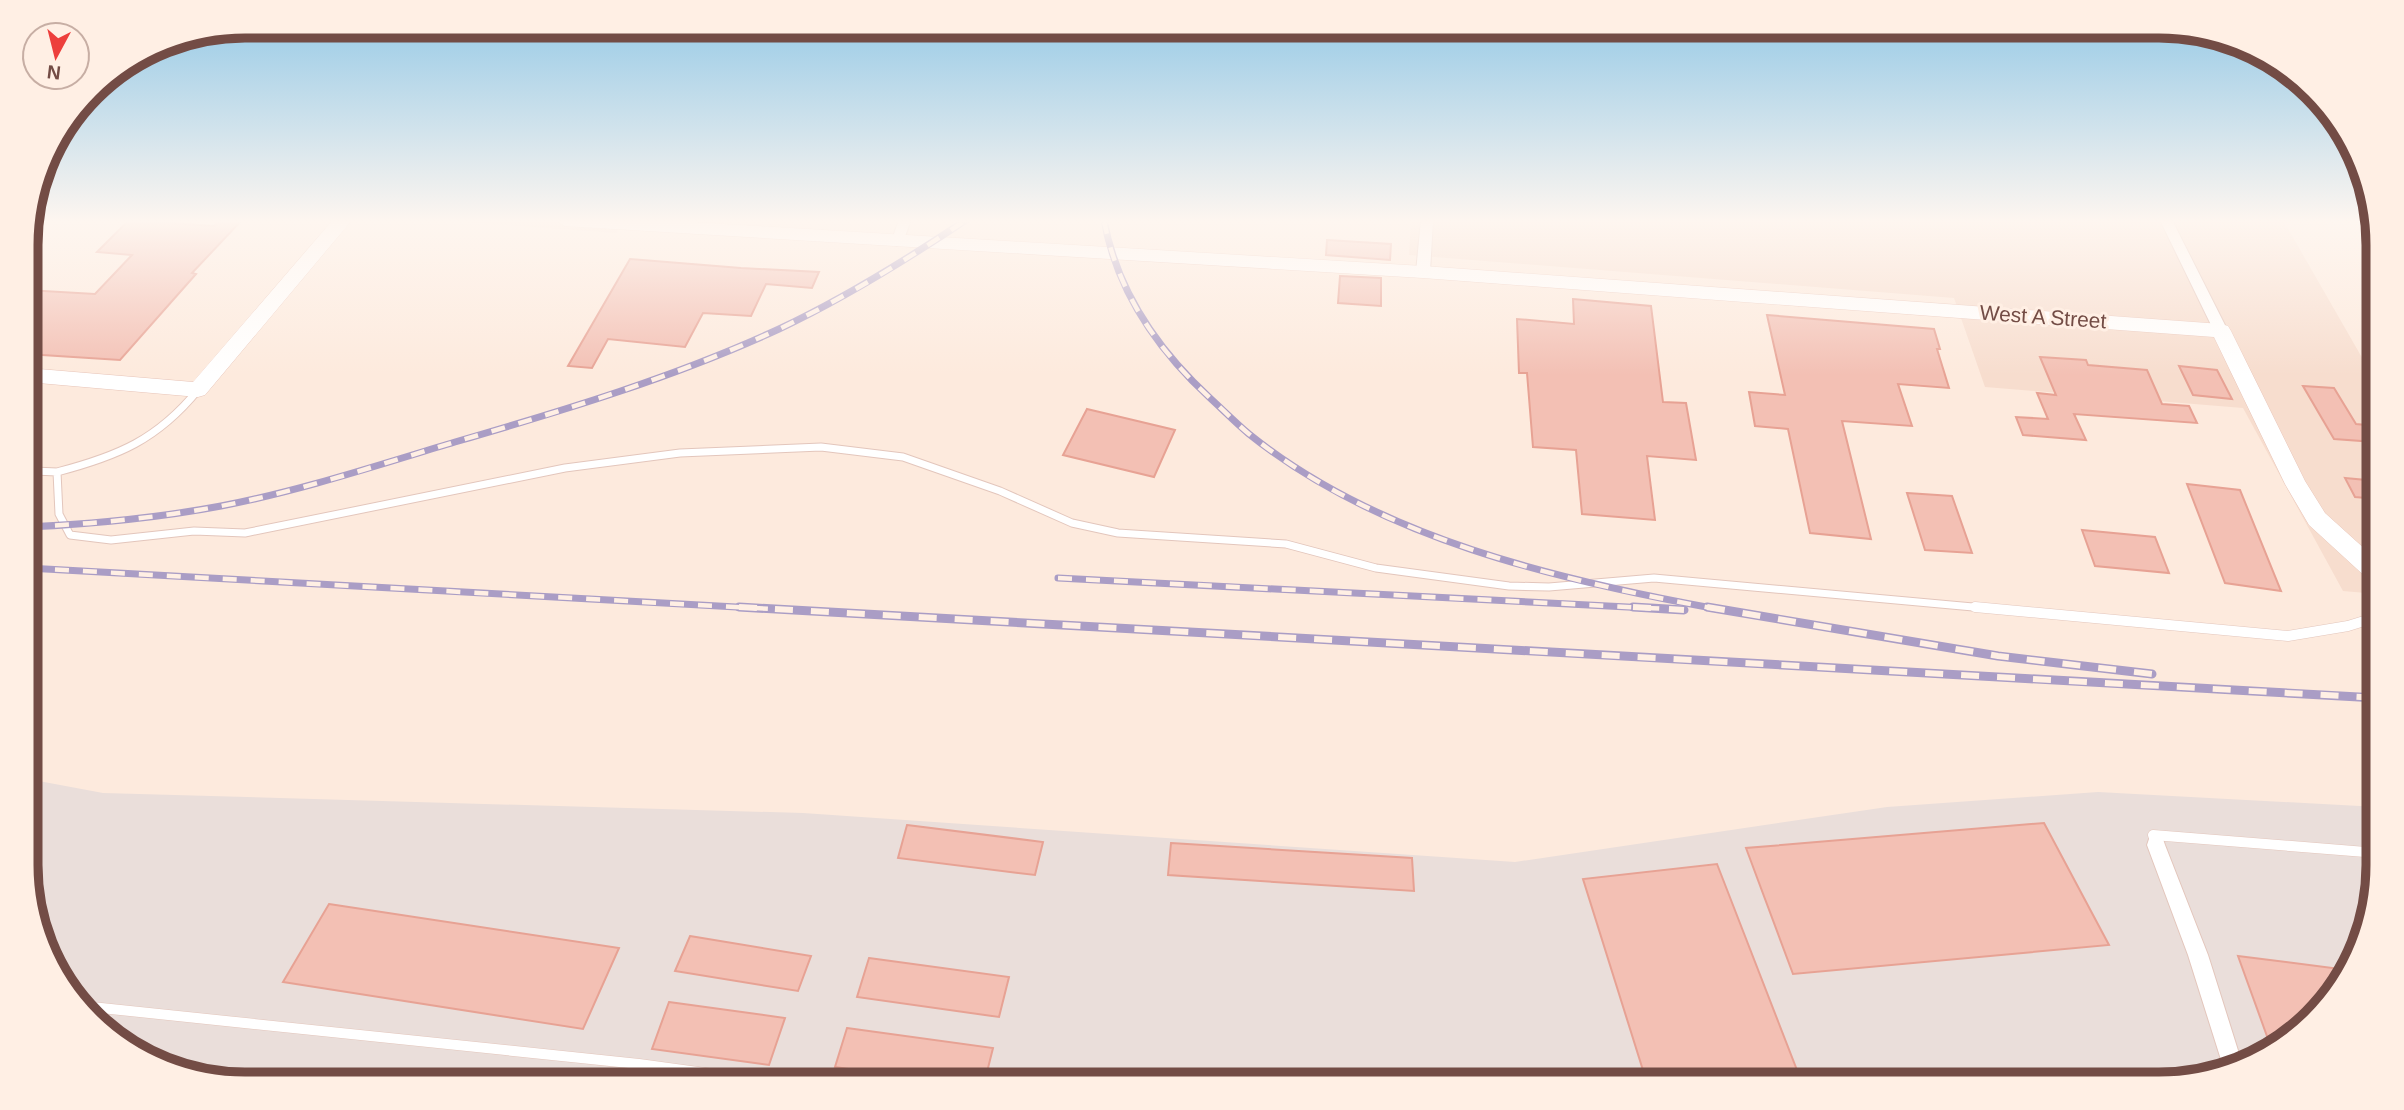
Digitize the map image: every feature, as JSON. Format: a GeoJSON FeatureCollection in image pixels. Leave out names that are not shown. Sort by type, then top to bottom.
{"type":"FeatureCollection","features":[{"type":"Feature","properties":{"kind":"street"},"geometry":{"type":"LineString","coordinates":[[39,376],[198,390],[299,272]]}},
{"type":"Feature","properties":{"kind":"street","name":"West A Street"},"geometry":{"type":"LineString","coordinates":[[1419,272],[2221,331]]}},
{"type":"Feature","properties":{"kind":"street"},"geometry":{"type":"LineString","coordinates":[[2192,272],[2296,484],[2317,519],[2366,564]]}},
{"type":"Feature","properties":{"kind":"street"},"geometry":{"type":"LineString","coordinates":[[2157,845],[2198,955],[2231,1058]]}},
{"type":"Feature","properties":{"kind":"lane"},"geometry":{"type":"LineString","coordinates":[[39,471],[57,472],[134,448],[161,431],[184,409],[198,390]]}},
{"type":"Feature","properties":{"kind":"lane"},"geometry":{"type":"LineString","coordinates":[[57,472],[57,501],[65,531],[70,535],[111,540],[194,531],[245,533],[565,468],[680,453],[821,447],[903,457],[1000,491],[1072,523],[1118,533],[1286,544],[1376,568],[1509,586],[1549,587],[1654,578],[2288,636],[2366,620]]}},
{"type":"Feature","properties":{"kind":"lane"},"geometry":{"type":"LineString","coordinates":[[2157,845],[2153,835],[2366,852]]}},
{"type":"Feature","properties":{"kind":"lane"},"geometry":{"type":"LineString","coordinates":[[97,1008],[696,1072]]}},
{"type":"Feature","properties":{"kind":"shaded area"},"geometry":{"type":"Polygon","coordinates":[[[1622,272],[2313,272],[2366,365],[2366,593],[2343,591],[2243,408],[1985,387],[1954,298],[1622,272]]]}},
{"type":"Feature","properties":{"kind":"shaded area"},"geometry":{"type":"Polygon","coordinates":[[[38,781],[103,793],[803,813],[1515,862],[1887,807],[2098,792],[2366,806],[2364,892],[2355,931],[2338,968],[2323,991],[2285,1029],[2238,1056],[2186,1070],[2172,1071],[245,1072],[205,1068],[166,1056],[119,1029],[99,1011],[81,991],[54,944],[40,892],[38,865],[38,781]]]}},
{"type":"Feature","properties":{"kind":"building"},"geometry":{"type":"Polygon","coordinates":[[[116,272],[193,272],[196,274],[120,360],[39,355],[39,291],[95,294],[116,272]]]}},
{"type":"Feature","properties":{"kind":"building"},"geometry":{"type":"Polygon","coordinates":[[[623,272],[819,272],[812,288],[766,284],[751,316],[703,313],[685,347],[608,339],[592,368],[568,366],[623,272]]]}},
{"type":"Feature","properties":{"kind":"building"},"geometry":{"type":"Polygon","coordinates":[[[1340,276],[1381,278],[1381,306],[1338,303],[1340,276]]]}},
{"type":"Feature","properties":{"kind":"building"},"geometry":{"type":"Polygon","coordinates":[[[1573,299],[1651,306],[1663,402],[1686,403],[1696,460],[1647,456],[1655,520],[1582,514],[1576,450],[1533,447],[1527,373],[1519,373],[1517,319],[1574,324],[1573,299]]]}},
{"type":"Feature","properties":{"kind":"building"},"geometry":{"type":"Polygon","coordinates":[[[1767,315],[1934,329],[1949,388],[1898,384],[1912,426],[1842,421],[1871,539],[1810,533],[1788,429],[1755,426],[1749,392],[1785,395],[1767,315]]]}},
{"type":"Feature","properties":{"kind":"building"},"geometry":{"type":"Polygon","coordinates":[[[2040,357],[2086,360],[2088,365],[2147,370],[2162,404],[2189,406],[2197,423],[2074,414],[2086,440],[2023,435],[2016,417],[2048,419],[2037,393],[2056,395],[2040,357]]]}},
{"type":"Feature","properties":{"kind":"building"},"geometry":{"type":"Polygon","coordinates":[[[2179,366],[2217,370],[2232,399],[2193,395],[2179,366]]]}},
{"type":"Feature","properties":{"kind":"building"},"geometry":{"type":"Polygon","coordinates":[[[2303,386],[2334,388],[2356,424],[2366,425],[2366,441],[2334,439],[2303,386]]]}},
{"type":"Feature","properties":{"kind":"building"},"geometry":{"type":"Polygon","coordinates":[[[1087,409],[1175,430],[1154,477],[1063,455],[1087,409]]]}},
{"type":"Feature","properties":{"kind":"building"},"geometry":{"type":"Polygon","coordinates":[[[2345,478],[2366,480],[2366,498],[2355,497],[2345,478]]]}},
{"type":"Feature","properties":{"kind":"building"},"geometry":{"type":"Polygon","coordinates":[[[2187,484],[2240,490],[2281,591],[2225,583],[2187,484]]]}},
{"type":"Feature","properties":{"kind":"building"},"geometry":{"type":"Polygon","coordinates":[[[1907,493],[1952,496],[1972,553],[1925,550],[1907,493]]]}},
{"type":"Feature","properties":{"kind":"building"},"geometry":{"type":"Polygon","coordinates":[[[2082,530],[2155,537],[2169,573],[2095,566],[2082,530]]]}},
{"type":"Feature","properties":{"kind":"building"},"geometry":{"type":"Polygon","coordinates":[[[2044,823],[2109,945],[1793,974],[1746,848],[2044,823]]]}},
{"type":"Feature","properties":{"kind":"building"},"geometry":{"type":"Polygon","coordinates":[[[907,825],[1043,842],[1035,875],[898,858],[907,825]]]}},
{"type":"Feature","properties":{"kind":"building"},"geometry":{"type":"Polygon","coordinates":[[[1171,843],[1412,858],[1414,891],[1168,875],[1171,843]]]}},
{"type":"Feature","properties":{"kind":"building"},"geometry":{"type":"Polygon","coordinates":[[[1717,864],[1797,1071],[1643,1071],[1583,879],[1717,864]]]}},
{"type":"Feature","properties":{"kind":"building"},"geometry":{"type":"Polygon","coordinates":[[[329,904],[619,948],[583,1029],[283,982],[329,904]]]}},
{"type":"Feature","properties":{"kind":"building"},"geometry":{"type":"Polygon","coordinates":[[[690,936],[811,956],[798,991],[675,971],[690,936]]]}},
{"type":"Feature","properties":{"kind":"building"},"geometry":{"type":"Polygon","coordinates":[[[2238,956],[2338,969],[2305,1011],[2268,1040],[2238,956]]]}},
{"type":"Feature","properties":{"kind":"building"},"geometry":{"type":"Polygon","coordinates":[[[869,958],[1009,977],[999,1017],[857,997],[869,958]]]}},
{"type":"Feature","properties":{"kind":"building"},"geometry":{"type":"Polygon","coordinates":[[[669,1002],[785,1018],[769,1065],[652,1049],[669,1002]]]}},
{"type":"Feature","properties":{"kind":"building"},"geometry":{"type":"Polygon","coordinates":[[[847,1028],[993,1048],[987,1072],[867,1072],[835,1067],[847,1028]]]}},
{"type":"Feature","properties":{"kind":"railway"},"geometry":{"type":"LineString","coordinates":[[39,526],[149,517],[251,500],[339,477],[537,418],[619,392],[740,346],[828,305],[885,272]]}},
{"type":"Feature","properties":{"kind":"railway"},"geometry":{"type":"LineString","coordinates":[[1119,272],[1142,318],[1191,380],[1249,434],[1300,470],[1354,501],[1472,550],[1595,584],[1707,607]]}},
{"type":"Feature","properties":{"kind":"railway"},"geometry":{"type":"LineString","coordinates":[[38,569],[771,609]]}},
{"type":"Feature","properties":{"kind":"railway"},"geometry":{"type":"LineString","coordinates":[[1058,578],[1667,609]]}},
{"type":"Feature","properties":{"kind":"railway"},"geometry":{"type":"LineString","coordinates":[[739,607],[2366,697]]}},
{"type":"Feature","properties":{"kind":"railway"},"geometry":{"type":"LineString","coordinates":[[1633,607],[1667,609]]}},
{"type":"Feature","properties":{"kind":"railway"},"geometry":{"type":"LineString","coordinates":[[1707,607],[1998,656],[2152,674]]}},
{"type":"Feature","properties":{"kind":"railway"},"geometry":{"type":"LineString","coordinates":[[1707,607],[1717,609]]}},
{"type":"Feature","properties":{"kind":"railway"},"geometry":{"type":"LineString","coordinates":[[1667,609],[1684,610]]}}]}
